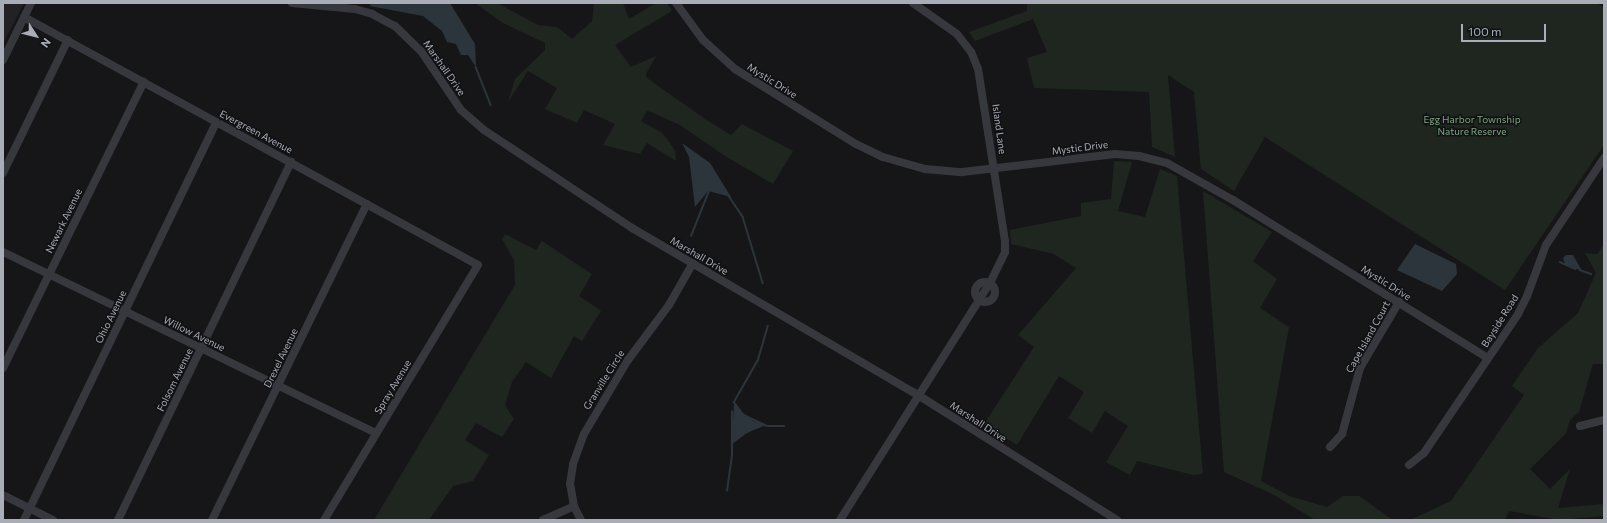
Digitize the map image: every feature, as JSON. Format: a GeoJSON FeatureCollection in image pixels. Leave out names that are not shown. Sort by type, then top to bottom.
{"type":"FeatureCollection","features":[{"type":"Feature","properties":{"kind":"street"},"geometry":{"type":"LineString","coordinates":[[3,60],[30,3]]}},
{"type":"Feature","properties":{"kind":"street","name":"Marshall Drive"},"geometry":{"type":"LineString","coordinates":[[292,3],[355,9],[372,14],[395,26],[416,45],[452,98],[478,125],[632,228],[919,396],[1117,520]]}},
{"type":"Feature","properties":{"kind":"street","name":"Mystic Drive"},"geometry":{"type":"LineString","coordinates":[[676,3],[703,40],[735,69],[856,144],[883,157],[925,169],[962,172],[995,170],[1088,155],[1115,154],[1139,156],[1167,163],[1196,178],[1488,358]]}},
{"type":"Feature","properties":{"kind":"street","name":"Island Lane"},"geometry":{"type":"LineString","coordinates":[[913,3],[952,29],[974,58],[982,79],[1005,246],[1002,262],[990,283],[994,289],[993,298],[985,302],[978,300]]}},
{"type":"Feature","properties":{"kind":"street","name":"Evergreen Avenue"},"geometry":{"type":"LineString","coordinates":[[24,17],[478,265]]}},
{"type":"Feature","properties":{"kind":"street"},"geometry":{"type":"LineString","coordinates":[[3,173],[68,40]]}},
{"type":"Feature","properties":{"kind":"street","name":"Newark Avenue"},"geometry":{"type":"LineString","coordinates":[[3,368],[144,82]]}},
{"type":"Feature","properties":{"kind":"street","name":"Ohio Avenue"},"geometry":{"type":"LineString","coordinates":[[24,520],[216,122]]}},
{"type":"Feature","properties":{"kind":"street","name":"Bayside Road"},"geometry":{"type":"LineString","coordinates":[[1409,465],[1424,453],[1523,305],[1546,245],[1604,158]]}},
{"type":"Feature","properties":{"kind":"street","name":"Folsom Avenue"},"geometry":{"type":"LineString","coordinates":[[118,520],[291,162]]}},
{"type":"Feature","properties":{"kind":"street","name":"Drexel Avenue"},"geometry":{"type":"LineString","coordinates":[[212,520],[367,204]]}},
{"type":"Feature","properties":{"kind":"street","name":"Willow Avenue"},"geometry":{"type":"LineString","coordinates":[[3,252],[376,433]]}},
{"type":"Feature","properties":{"kind":"street","name":"Granville Circle"},"geometry":{"type":"LineString","coordinates":[[581,520],[574,506],[570,484],[573,464],[590,421],[628,360],[669,305],[693,264]]}},
{"type":"Feature","properties":{"kind":"street","name":"Spray Avenue"},"geometry":{"type":"LineString","coordinates":[[324,520],[478,265]]}},
{"type":"Feature","properties":{"kind":"street"},"geometry":{"type":"LineString","coordinates":[[840,520],[978,300],[975,294],[975,288],[980,283],[990,283]]}},
{"type":"Feature","properties":{"kind":"street","name":"Cape Island Court"},"geometry":{"type":"LineString","coordinates":[[1330,447],[1342,434],[1360,368],[1399,302]]}},
{"type":"Feature","properties":{"kind":"street"},"geometry":{"type":"LineString","coordinates":[[1580,426],[1604,420]]}},
{"type":"Feature","properties":{"kind":"street"},"geometry":{"type":"LineString","coordinates":[[3,495],[54,520]]}},
{"type":"Feature","properties":{"kind":"street"},"geometry":{"type":"LineString","coordinates":[[543,520],[574,506]]}},
{"type":"Feature","properties":{"kind":"shaded area"},"geometry":{"type":"Polygon","coordinates":[[[3,3],[24,3],[3,44],[3,3]]]}},
{"type":"Feature","properties":{"kind":"shaded area"},"geometry":{"type":"Polygon","coordinates":[[[371,3],[450,3],[475,44],[476,67],[468,55],[461,55],[456,44],[447,42],[442,31],[423,16],[370,6],[371,3]]]}},
{"type":"Feature","properties":{"kind":"shaded area"},"geometry":{"type":"Polygon","coordinates":[[[682,143],[710,163],[731,197],[708,191],[695,207],[689,157],[682,143]]]}},
{"type":"Feature","properties":{"kind":"shaded area"},"geometry":{"type":"Polygon","coordinates":[[[1415,244],[1456,264],[1457,274],[1442,291],[1397,270],[1415,244]]]}},
{"type":"Feature","properties":{"kind":"shaded area"},"geometry":{"type":"Polygon","coordinates":[[[1566,255],[1573,255],[1582,271],[1565,264],[1563,258],[1566,255]]]}},
{"type":"Feature","properties":{"kind":"shaded area"},"geometry":{"type":"Polygon","coordinates":[[[734,402],[742,412],[753,421],[766,425],[747,433],[732,444],[734,402]]]}},
{"type":"Feature","properties":{"kind":"green space"},"geometry":{"type":"Polygon","coordinates":[[[475,3],[497,3],[538,25],[557,27],[572,39],[592,21],[594,3],[623,3],[629,19],[656,3],[667,3],[672,11],[615,45],[631,67],[656,56],[646,74],[647,78],[705,119],[731,135],[742,124],[793,151],[773,184],[725,156],[680,125],[647,111],[641,121],[661,132],[668,140],[675,151],[676,161],[647,143],[640,154],[603,145],[615,124],[584,110],[577,123],[545,109],[557,88],[528,71],[508,102],[515,79],[545,50],[545,43],[503,23],[475,3]]]}},
{"type":"Feature","properties":{"kind":"green space","name":"Egg Harbor Township Nature Reserve"},"geometry":{"type":"Polygon","coordinates":[[[1027,3],[1597,3],[1604,8],[1604,145],[1505,290],[1265,137],[1234,191],[1201,169],[1194,92],[1168,75],[1175,157],[1152,147],[1149,92],[1034,88],[1027,58],[1047,52],[1033,19],[975,41],[969,32],[1027,11],[1027,3]]]}},
{"type":"Feature","properties":{"kind":"green space"},"geometry":{"type":"Polygon","coordinates":[[[1114,161],[1132,162],[1118,211],[1145,217],[1160,169],[1177,176],[1203,474],[1193,475],[1137,461],[1130,475],[1106,462],[1128,426],[1105,411],[1092,433],[1068,418],[1084,392],[1059,376],[1017,445],[984,424],[1034,347],[1018,335],[1076,268],[1054,254],[1011,244],[1010,230],[1081,216],[1081,203],[1111,199],[1114,161]]]}},
{"type":"Feature","properties":{"kind":"green space"},"geometry":{"type":"Polygon","coordinates":[[[1203,191],[1272,232],[1253,261],[1277,279],[1260,308],[1289,327],[1261,481],[1289,496],[1327,507],[1343,496],[1359,496],[1393,520],[1315,520],[1274,495],[1224,472],[1203,191]]]}},
{"type":"Feature","properties":{"kind":"green space"},"geometry":{"type":"Polygon","coordinates":[[[505,234],[536,250],[542,241],[592,274],[579,296],[601,311],[582,341],[574,336],[551,378],[526,362],[512,382],[505,405],[514,419],[502,437],[476,423],[465,440],[489,455],[473,481],[453,486],[429,520],[374,520],[515,285],[514,260],[502,239],[505,234]]]}},
{"type":"Feature","properties":{"kind":"green space"},"geometry":{"type":"Polygon","coordinates":[[[1604,244],[1604,364],[1593,364],[1579,412],[1570,420],[1566,433],[1530,469],[1550,489],[1570,469],[1558,508],[1604,504],[1604,516],[1559,520],[1509,511],[1505,520],[1410,520],[1451,501],[1524,395],[1512,386],[1538,348],[1578,313],[1596,273],[1585,253],[1597,254],[1604,244]]]}},
{"type":"Feature","properties":{"kind":"waterway"},"geometry":{"type":"LineString","coordinates":[[476,67],[491,105]]}},
{"type":"Feature","properties":{"kind":"waterway"},"geometry":{"type":"LineString","coordinates":[[691,236],[709,191]]}},
{"type":"Feature","properties":{"kind":"waterway"},"geometry":{"type":"LineString","coordinates":[[729,196],[743,217],[763,283]]}},
{"type":"Feature","properties":{"kind":"waterway"},"geometry":{"type":"LineString","coordinates":[[1560,262],[1576,269]]}},
{"type":"Feature","properties":{"kind":"waterway"},"geometry":{"type":"LineString","coordinates":[[1580,270],[1591,274]]}},
{"type":"Feature","properties":{"kind":"waterway"},"geometry":{"type":"LineString","coordinates":[[734,402],[758,360],[768,326]]}},
{"type":"Feature","properties":{"kind":"waterway"},"geometry":{"type":"LineString","coordinates":[[734,402],[743,414]]}},
{"type":"Feature","properties":{"kind":"waterway"},"geometry":{"type":"LineString","coordinates":[[727,491],[732,455],[732,412]]}},
{"type":"Feature","properties":{"kind":"waterway"},"geometry":{"type":"LineString","coordinates":[[746,416],[767,426],[784,426]]}}]}
